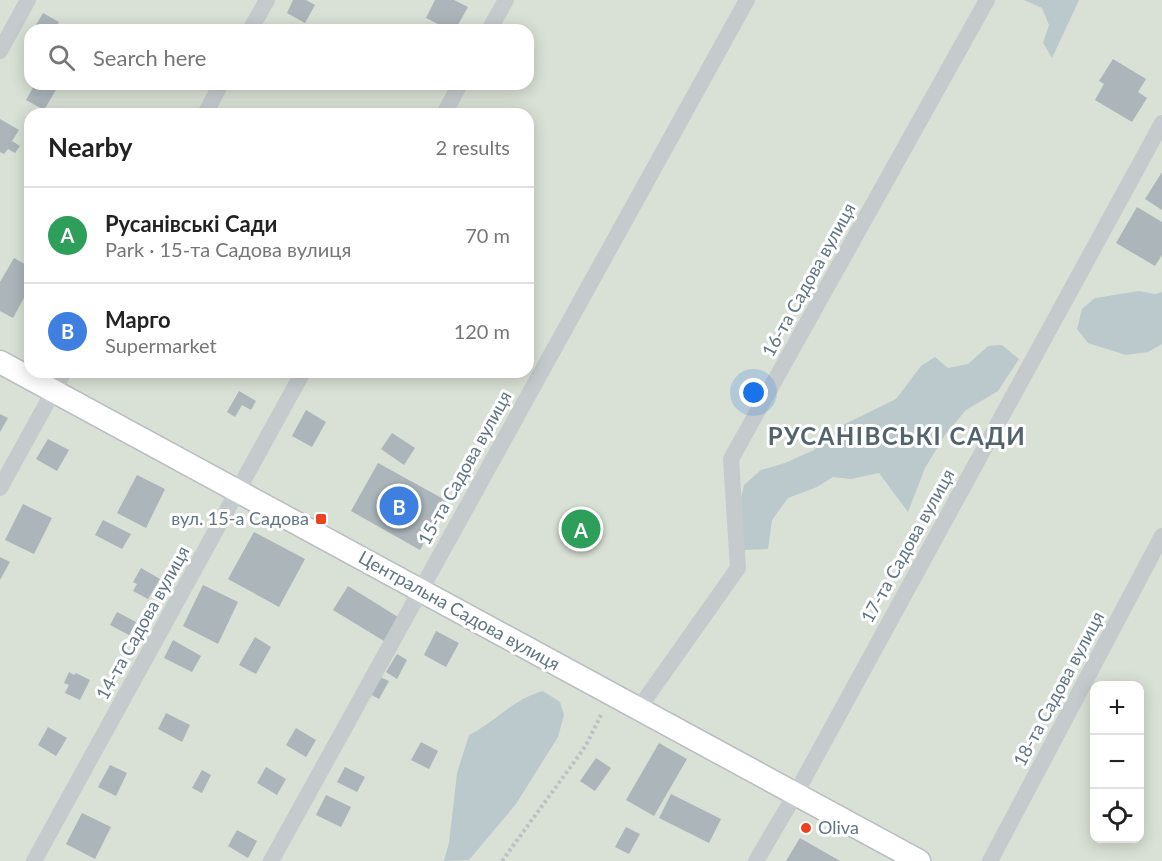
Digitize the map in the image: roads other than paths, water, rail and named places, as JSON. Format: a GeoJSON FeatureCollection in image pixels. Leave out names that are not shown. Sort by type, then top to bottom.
{"type":"FeatureCollection","features":[{"type":"Feature","properties":{"kind":"main road","name":"Центральна Садова вулиця"},"geometry":{"type":"LineString","coordinates":[[0,362],[24,370]]}},
{"type":"Feature","properties":{"kind":"main road","name":"Центральна Садова вулиця"},"geometry":{"type":"LineString","coordinates":[[59,382],[238,491],[919,861]]}},
{"type":"Feature","properties":{"kind":"street"},"geometry":{"type":"LineString","coordinates":[[0,51],[28,0]]}},
{"type":"Feature","properties":{"kind":"street"},"geometry":{"type":"LineString","coordinates":[[253,24],[267,0]]}},
{"type":"Feature","properties":{"kind":"street"},"geometry":{"type":"LineString","coordinates":[[492,24],[506,0]]}},
{"type":"Feature","properties":{"kind":"street","name":"15-та Садова вулиця"},"geometry":{"type":"LineString","coordinates":[[271,861],[747,0]]}},
{"type":"Feature","properties":{"kind":"street","name":"16-та Садова вулиця"},"geometry":{"type":"LineString","coordinates":[[639,708],[738,568],[731,459],[987,0]]}},
{"type":"Feature","properties":{"kind":"street"},"geometry":{"type":"LineString","coordinates":[[208,108],[218,90]]}},
{"type":"Feature","properties":{"kind":"street"},"geometry":{"type":"LineString","coordinates":[[447,108],[457,90]]}},
{"type":"Feature","properties":{"kind":"street","name":"17-та Садова вулиця"},"geometry":{"type":"LineString","coordinates":[[756,861],[795,795],[1162,123]]}},
{"type":"Feature","properties":{"kind":"street","name":"14-та Садова вулиця"},"geometry":{"type":"LineString","coordinates":[[34,861],[300,378]]}},
{"type":"Feature","properties":{"kind":"street"},"geometry":{"type":"LineString","coordinates":[[0,488],[59,382]]}},
{"type":"Feature","properties":{"kind":"street","name":"18-та Садова вулиця"},"geometry":{"type":"LineString","coordinates":[[990,861],[1162,536]]}},
{"type":"Feature","properties":{"kind":"place","name":"Марго"},"geometry":{"type":"Point","coordinates":[399,506]}},
{"type":"Feature","properties":{"kind":"place","name":"вул. 15-а Садова"},"geometry":{"type":"Point","coordinates":[321,519]}},
{"type":"Feature","properties":{"kind":"place","name":"Русанівські Сади"},"geometry":{"type":"Point","coordinates":[581,529]}},
{"type":"Feature","properties":{"kind":"place","name":"Oliva"},"geometry":{"type":"Point","coordinates":[806,828]}},
{"type":"Feature","properties":{"kind":"district","name":"РУСАНІВСЬКІ САДИ"},"geometry":{"type":"Point","coordinates":[897,437]}}]}
